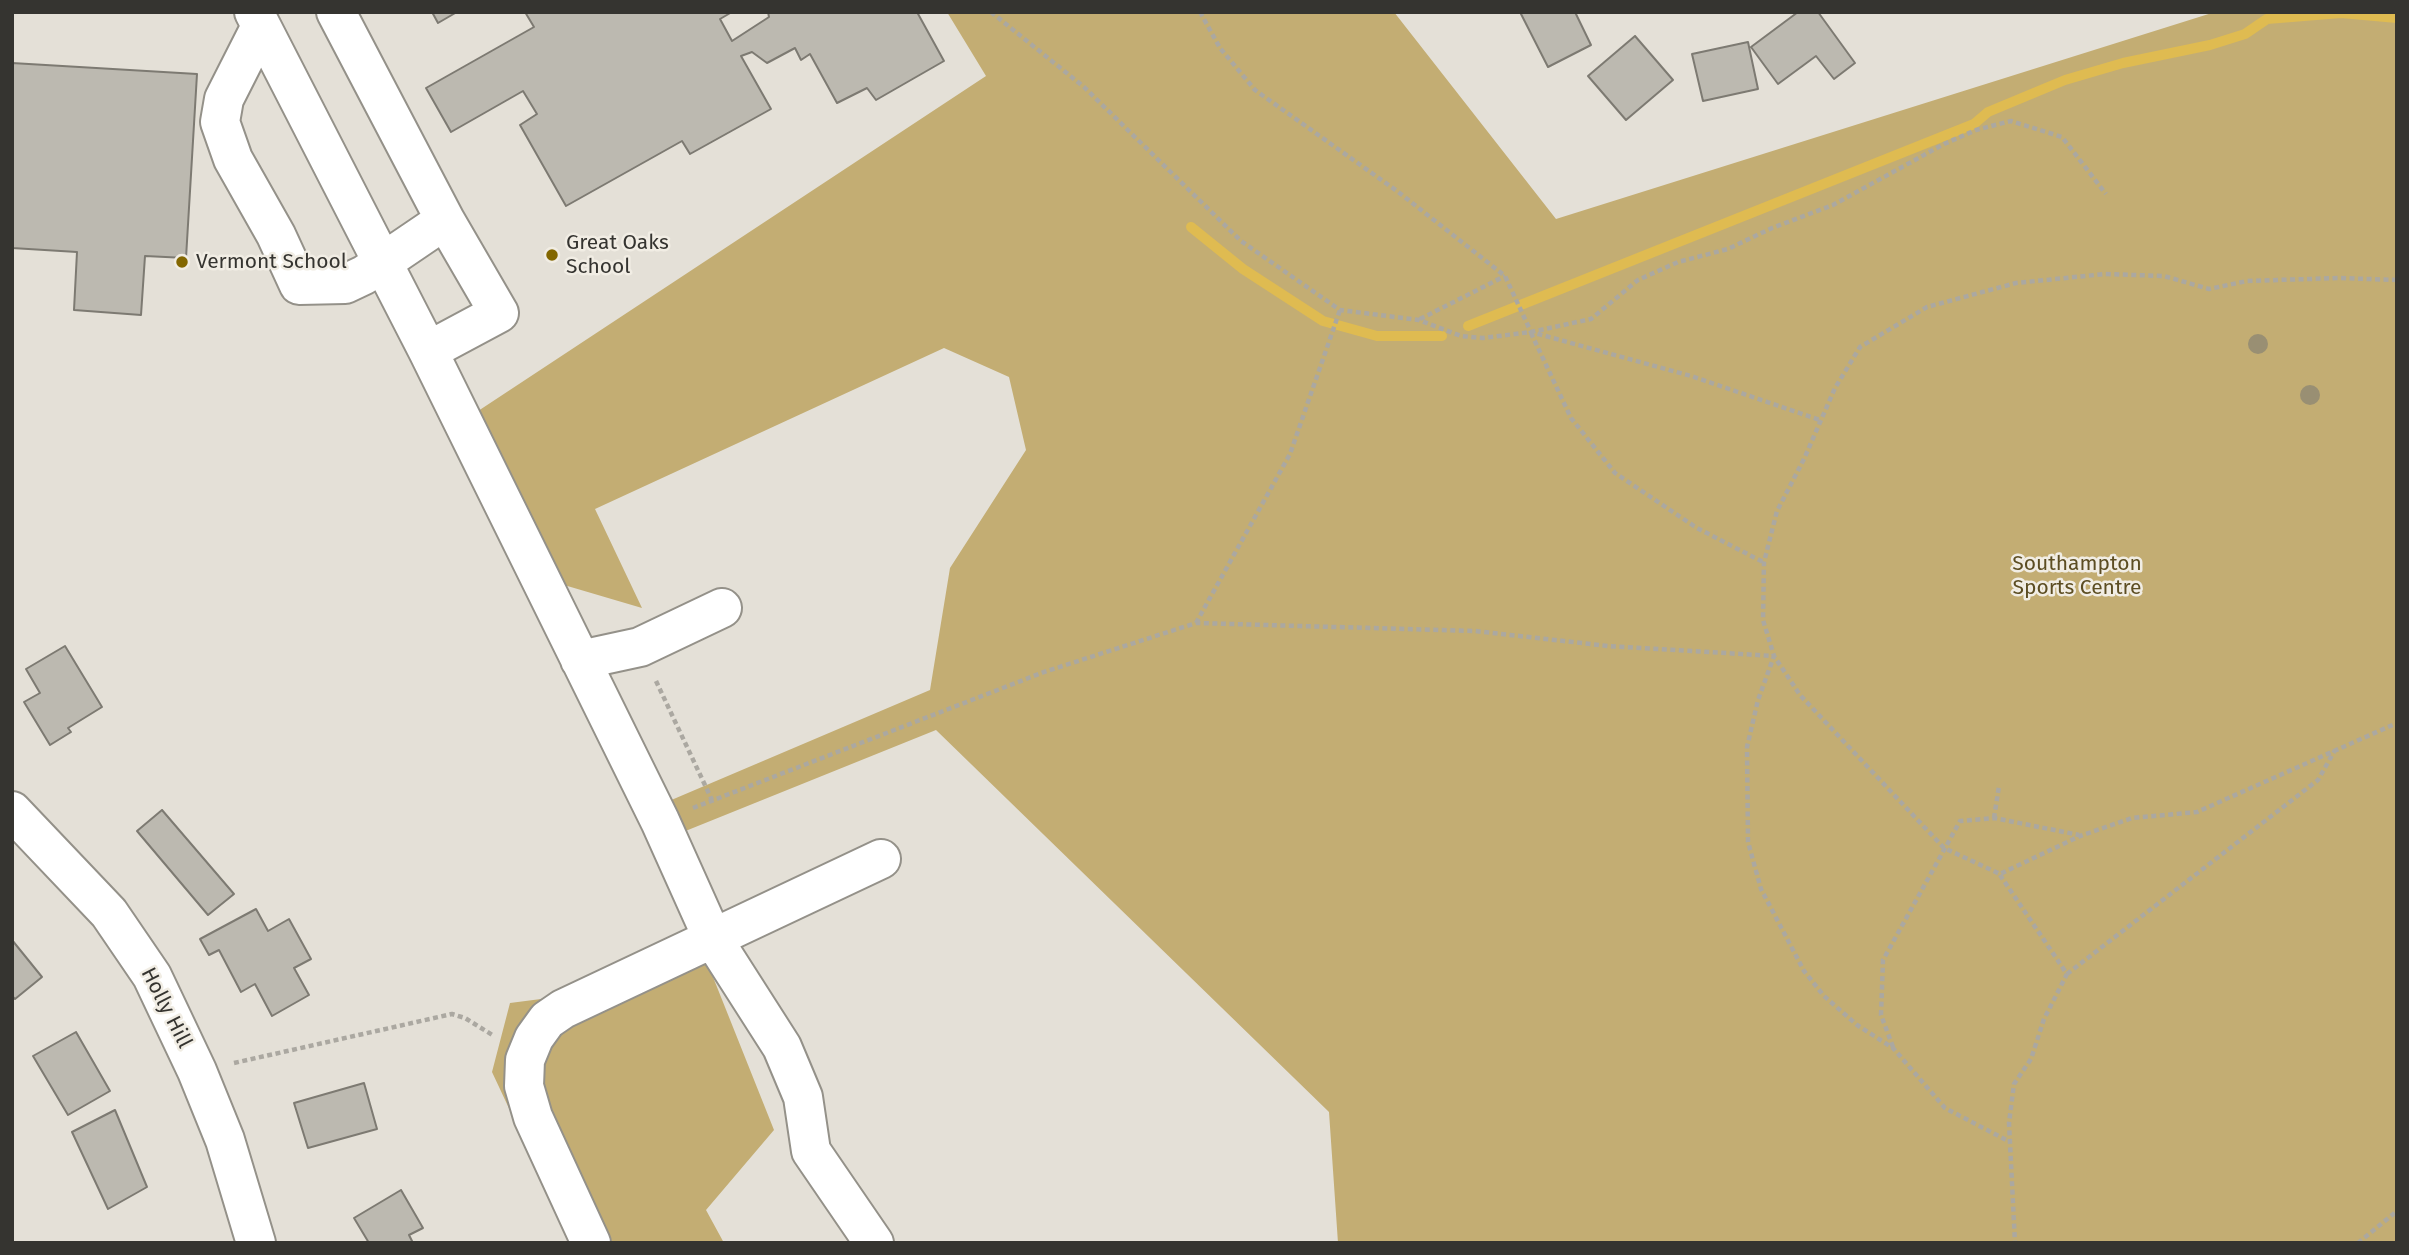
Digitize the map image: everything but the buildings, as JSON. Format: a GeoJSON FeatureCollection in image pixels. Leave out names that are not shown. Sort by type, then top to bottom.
{"type":"FeatureCollection","features":[{"type":"Feature","properties":{"kind":"street"},"geometry":{"type":"LineString","coordinates":[[336,12],[446,220],[499,313],[428,351]]}},
{"type":"Feature","properties":{"kind":"street"},"geometry":{"type":"LineString","coordinates":[[257,19],[224,99],[220,122],[233,159],[276,235],[299,285],[345,284],[446,220]]}},
{"type":"Feature","properties":{"kind":"street"},"geometry":{"type":"LineString","coordinates":[[257,19],[428,351],[660,821],[713,939],[782,1047],[803,1097],[811,1152],[873,1243]]}},
{"type":"Feature","properties":{"kind":"street"},"geometry":{"type":"LineString","coordinates":[[580,660],[640,647],[722,608]]}},
{"type":"Feature","properties":{"kind":"street","name":"Holly Hill"},"geometry":{"type":"LineString","coordinates":[[12,811],[109,913],[152,976],[197,1071],[225,1140],[256,1243]]}},
{"type":"Feature","properties":{"kind":"street"},"geometry":{"type":"LineString","coordinates":[[591,1243],[533,1117],[524,1086],[525,1060],[534,1038],[547,1020],[563,1009],[881,859]]}},
{"type":"Feature","properties":{"kind":"path"},"geometry":{"type":"LineString","coordinates":[[991,12],[1084,87],[1241,241],[1340,310],[1419,320],[1461,336],[1483,338],[1531,332],[1591,319],[1638,281],[1678,262],[1728,249],[1772,228],[1833,205],[1944,144],[1976,130],[2011,121],[2062,136],[2106,194]]}},
{"type":"Feature","properties":{"kind":"path"},"geometry":{"type":"LineString","coordinates":[[1200,12],[1220,48],[1255,90],[1397,191],[1505,275],[1571,418],[1615,473],[1697,528],[1764,562]]}},
{"type":"Feature","properties":{"kind":"path"},"geometry":{"type":"LineString","coordinates":[[2067,974],[2000,874],[1944,848],[1800,695],[1774,656],[1763,620],[1764,562],[1777,511],[1804,459],[1819,420],[1860,347],[1927,307],[2016,283],[2105,274],[2164,276],[2209,289],[2247,281],[2339,278],[2397,280]]}},
{"type":"Feature","properties":{"kind":"path"},"geometry":{"type":"LineString","coordinates":[[1419,320],[1505,275]]}},
{"type":"Feature","properties":{"kind":"path"},"geometry":{"type":"LineString","coordinates":[[1196,623],[1290,454],[1340,310]]}},
{"type":"Feature","properties":{"kind":"path"},"geometry":{"type":"LineString","coordinates":[[1531,332],[1690,376],[1819,420]]}},
{"type":"Feature","properties":{"kind":"path"},"geometry":{"type":"LineString","coordinates":[[660,821],[1044,672],[1196,623],[1475,631],[1608,646],[1774,656]]}},
{"type":"Feature","properties":{"kind":"path"},"geometry":{"type":"LineString","coordinates":[[640,647],[712,800]]}},
{"type":"Feature","properties":{"kind":"path"},"geometry":{"type":"LineString","coordinates":[[1774,656],[1758,699],[1746,747],[1748,842],[1760,889],[1804,971],[1824,996],[1857,1025],[1893,1048],[1945,1108],[2010,1142]]}},
{"type":"Feature","properties":{"kind":"path"},"geometry":{"type":"LineString","coordinates":[[2000,874],[2080,836],[2132,818],[2197,813],[2397,723]]}},
{"type":"Feature","properties":{"kind":"path"},"geometry":{"type":"LineString","coordinates":[[2015,1243],[2009,1123],[2014,1084],[2031,1059],[2044,1019],[2067,974],[2318,780],[2335,750]]}},
{"type":"Feature","properties":{"kind":"path"},"geometry":{"type":"LineString","coordinates":[[1994,818],[1999,786]]}},
{"type":"Feature","properties":{"kind":"path"},"geometry":{"type":"LineString","coordinates":[[1893,1048],[1881,1015],[1883,960],[1960,821],[1994,818],[2080,836]]}},
{"type":"Feature","properties":{"kind":"path"},"geometry":{"type":"LineString","coordinates":[[197,1071],[452,1014],[465,1018],[492,1036],[534,1038]]}},
{"type":"Feature","properties":{"kind":"path"},"geometry":{"type":"LineString","coordinates":[[2358,1243],[2397,1211]]}},
{"type":"Feature","properties":{"kind":"green space","name":"Southampton Sports Centre"},"geometry":{"type":"Polygon","coordinates":[[[947,12],[1394,12],[1556,219],[2215,12],[2397,12],[2397,1243],[1338,1243],[1329,1112],[936,730],[683,832],[669,801],[930,690],[950,568],[1026,450],[1009,377],[944,348],[595,509],[642,608],[564,585],[472,415],[986,76],[947,12]]]}},
{"type":"Feature","properties":{"kind":"green space"},"geometry":{"type":"Polygon","coordinates":[[[688,928],[709,967],[774,1130],[706,1210],[724,1243],[572,1243],[492,1072],[510,1003],[541,999],[688,928]]]}},
{"type":"Feature","properties":{"kind":"waterway"},"geometry":{"type":"LineString","coordinates":[[1468,326],[1974,124],[1988,112],[2065,80],[2123,63],[2210,45],[2245,34],[2267,19],[2341,13],[2397,18]]}},
{"type":"Feature","properties":{"kind":"waterway"},"geometry":{"type":"LineString","coordinates":[[1191,227],[1243,269],[1323,321],[1377,336],[1442,336]]}},
{"type":"Feature","properties":{"kind":"place","name":"Great Oaks School"},"geometry":{"type":"Point","coordinates":[552,255]}},
{"type":"Feature","properties":{"kind":"place","name":"Vermont School"},"geometry":{"type":"Point","coordinates":[182,262]}}]}
